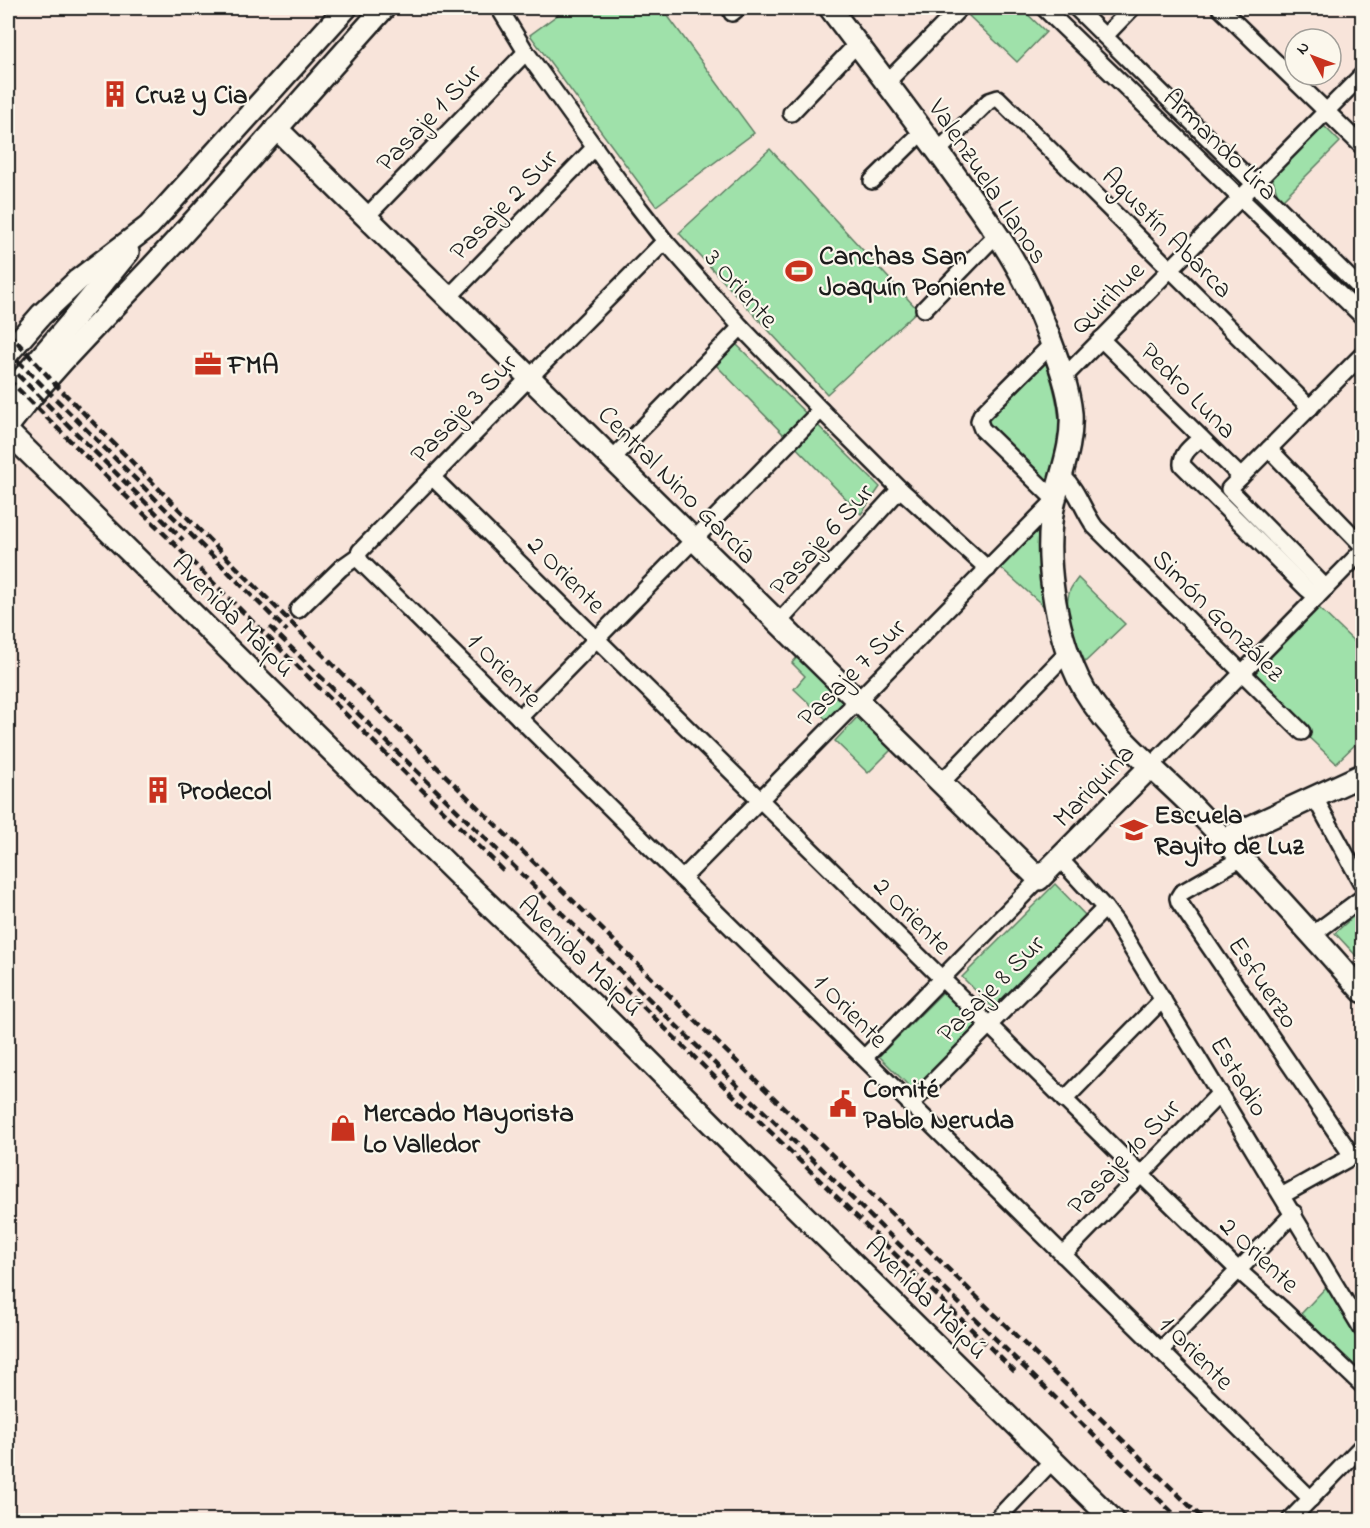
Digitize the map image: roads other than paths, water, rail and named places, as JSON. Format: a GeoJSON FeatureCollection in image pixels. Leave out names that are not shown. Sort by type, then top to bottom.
{"type":"FeatureCollection","features":[{"type":"Feature","properties":{"kind":"main road"},"geometry":{"type":"LineString","coordinates":[[8,395],[149,226],[346,8]]}},
{"type":"Feature","properties":{"kind":"main road"},"geometry":{"type":"LineString","coordinates":[[8,426],[58,366],[221,192],[384,8]]}},
{"type":"Feature","properties":{"kind":"main road","name":"Valenzuela Llanos"},"geometry":{"type":"LineString","coordinates":[[830,8],[938,151],[997,234],[1023,278],[1065,376],[1071,427],[1066,461],[1055,500],[1051,533],[1051,570],[1061,633],[1079,680],[1098,711],[1122,739],[1224,839],[1362,991]]}},
{"type":"Feature","properties":{"kind":"main road"},"geometry":{"type":"LineString","coordinates":[[276,128],[276,97],[283,77]]}},
{"type":"Feature","properties":{"kind":"main road","name":"Central Nino García"},"geometry":{"type":"LineString","coordinates":[[276,128],[1040,879]]}},
{"type":"Feature","properties":{"kind":"main road"},"geometry":{"type":"LineString","coordinates":[[8,353],[41,315],[78,280],[149,226]]}},
{"type":"Feature","properties":{"kind":"main road","name":"Avenida Maipú"},"geometry":{"type":"LineString","coordinates":[[8,432],[598,1010],[1113,1521]]}},
{"type":"Feature","properties":{"kind":"main road","name":"Mariquina"},"geometry":{"type":"LineString","coordinates":[[1040,879],[1151,766]]}},
{"type":"Feature","properties":{"kind":"main road"},"geometry":{"type":"LineString","coordinates":[[1224,839],[1362,775]]}},
{"type":"Feature","properties":{"kind":"street","name":"3 Oriente"},"geometry":{"type":"LineString","coordinates":[[499,8],[526,52],[664,241],[741,327],[821,410],[900,489],[988,568]]}},
{"type":"Feature","properties":{"kind":"street"},"geometry":{"type":"LineString","coordinates":[[886,82],[960,8]]}},
{"type":"Feature","properties":{"kind":"street","name":"Armando Lira"},"geometry":{"type":"LineString","coordinates":[[1044,8],[1362,316]]}},
{"type":"Feature","properties":{"kind":"street","name":"Armando Lira"},"geometry":{"type":"LineString","coordinates":[[1076,8],[1362,290]]}},
{"type":"Feature","properties":{"kind":"street"},"geometry":{"type":"LineString","coordinates":[[1105,36],[1132,8]]}},
{"type":"Feature","properties":{"kind":"street"},"geometry":{"type":"LineString","coordinates":[[1220,8],[1362,146]]}},
{"type":"Feature","properties":{"kind":"street"},"geometry":{"type":"LineString","coordinates":[[791,113],[857,44]]}},
{"type":"Feature","properties":{"kind":"street","name":"Pasaje 1 Sur"},"geometry":{"type":"LineString","coordinates":[[366,217],[526,52]]}},
{"type":"Feature","properties":{"kind":"street","name":"Quirihue"},"geometry":{"type":"LineString","coordinates":[[1065,376],[1362,75]]}},
{"type":"Feature","properties":{"kind":"street","name":"Agustín Abarca"},"geometry":{"type":"LineString","coordinates":[[938,151],[989,101],[998,98],[1310,408]]}},
{"type":"Feature","properties":{"kind":"street"},"geometry":{"type":"LineString","coordinates":[[872,181],[923,131]]}},
{"type":"Feature","properties":{"kind":"street","name":"Pasaje 2 Sur"},"geometry":{"type":"LineString","coordinates":[[448,297],[595,147]]}},
{"type":"Feature","properties":{"kind":"street"},"geometry":{"type":"LineString","coordinates":[[924,309],[997,234]]}},
{"type":"Feature","properties":{"kind":"street","name":"Pasaje 3 Sur"},"geometry":{"type":"LineString","coordinates":[[298,610],[341,568],[358,556],[360,551],[529,377],[664,241]]}},
{"type":"Feature","properties":{"kind":"street"},"geometry":{"type":"LineString","coordinates":[[612,459],[741,327]]}},
{"type":"Feature","properties":{"kind":"street","name":"Pedro Luna"},"geometry":{"type":"LineString","coordinates":[[1101,339],[1241,477]]}},
{"type":"Feature","properties":{"kind":"street"},"geometry":{"type":"LineString","coordinates":[[1052,344],[981,415],[979,421],[982,429],[1055,500]]}},
{"type":"Feature","properties":{"kind":"street"},"geometry":{"type":"LineString","coordinates":[[1322,592],[1229,489],[1362,355]]}},
{"type":"Feature","properties":{"kind":"street"},"geometry":{"type":"LineString","coordinates":[[519,718],[821,410]]}},
{"type":"Feature","properties":{"kind":"street"},"geometry":{"type":"LineString","coordinates":[[1201,438],[1184,454],[1182,465],[1306,589],[1322,592]]}},
{"type":"Feature","properties":{"kind":"street"},"geometry":{"type":"LineString","coordinates":[[1269,449],[1362,545]]}},
{"type":"Feature","properties":{"kind":"street","name":"Simón González"},"geometry":{"type":"LineString","coordinates":[[1062,475],[1072,486],[1090,520],[1101,533],[1302,732]]}},
{"type":"Feature","properties":{"kind":"street","name":"2 Oriente"},"geometry":{"type":"LineString","coordinates":[[432,477],[1238,1270],[1362,1385]]}},
{"type":"Feature","properties":{"kind":"street","name":"Pasaje 6 Sur"},"geometry":{"type":"LineString","coordinates":[[778,623],[900,489]]}},
{"type":"Feature","properties":{"kind":"street","name":"Pasaje 7 Sur"},"geometry":{"type":"LineString","coordinates":[[682,879],[1055,500]]}},
{"type":"Feature","properties":{"kind":"street","name":"Mariquina"},"geometry":{"type":"LineString","coordinates":[[1151,766],[1362,551]]}},
{"type":"Feature","properties":{"kind":"street","name":"1 Oriente"},"geometry":{"type":"LineString","coordinates":[[358,556],[361,562],[1311,1499]]}},
{"type":"Feature","properties":{"kind":"street"},"geometry":{"type":"LineString","coordinates":[[941,783],[1068,652]]}},
{"type":"Feature","properties":{"kind":"street"},"geometry":{"type":"LineString","coordinates":[[1314,798],[1362,884]]}},
{"type":"Feature","properties":{"kind":"street","name":"Esfuerzo"},"geometry":{"type":"LineString","coordinates":[[1242,858],[1181,893],[1178,898],[1179,902],[1358,1154]]}},
{"type":"Feature","properties":{"kind":"street","name":"Estadio"},"geometry":{"type":"LineString","coordinates":[[1060,860],[1115,921],[1294,1213],[1362,1329]]}},
{"type":"Feature","properties":{"kind":"street","name":"Mariquina"},"geometry":{"type":"LineString","coordinates":[[864,1058],[1040,879]]}},
{"type":"Feature","properties":{"kind":"street"},"geometry":{"type":"LineString","coordinates":[[1312,935],[1362,898]]}},
{"type":"Feature","properties":{"kind":"street","name":"Pasaje 8 Sur"},"geometry":{"type":"LineString","coordinates":[[910,1105],[1105,908]]}},
{"type":"Feature","properties":{"kind":"street"},"geometry":{"type":"LineString","coordinates":[[1064,1100],[1163,999]]}},
{"type":"Feature","properties":{"kind":"street","name":"Pasaje 10 Sur"},"geometry":{"type":"LineString","coordinates":[[1063,1255],[1221,1093]]}},
{"type":"Feature","properties":{"kind":"street"},"geometry":{"type":"LineString","coordinates":[[1283,1195],[1358,1154]]}},
{"type":"Feature","properties":{"kind":"street"},"geometry":{"type":"LineString","coordinates":[[1160,1351],[1294,1213]]}},
{"type":"Feature","properties":{"kind":"street"},"geometry":{"type":"LineString","coordinates":[[1290,1521],[1362,1446]]}},
{"type":"Feature","properties":{"kind":"street"},"geometry":{"type":"LineString","coordinates":[[996,1521],[1052,1461]]}},
{"type":"Feature","properties":{"kind":"railway"},"geometry":{"type":"LineString","coordinates":[[8,332],[57,386],[343,675],[1204,1520]]}},
{"type":"Feature","properties":{"kind":"railway"},"geometry":{"type":"LineString","coordinates":[[8,351],[287,631]]}},
{"type":"Feature","properties":{"kind":"railway"},"geometry":{"type":"LineString","coordinates":[[8,365],[183,540]]}},
{"type":"Feature","properties":{"kind":"railway"},"geometry":{"type":"LineString","coordinates":[[8,379],[505,872]]}},
{"type":"Feature","properties":{"kind":"railway"},"geometry":{"type":"LineString","coordinates":[[270,627],[1180,1520]]}},
{"type":"Feature","properties":{"kind":"railway"},"geometry":{"type":"LineString","coordinates":[[623,987],[1017,1374]]}},
{"type":"Feature","properties":{"kind":"place","name":"Cruz y Cia"},"geometry":{"type":"Point","coordinates":[115,94]}},
{"type":"Feature","properties":{"kind":"place","name":"Canchas San Joaquín Poniente"},"geometry":{"type":"Point","coordinates":[799,271]}},
{"type":"Feature","properties":{"kind":"place","name":"FMA"},"geometry":{"type":"Point","coordinates":[208,364]}},
{"type":"Feature","properties":{"kind":"place","name":"Prodecol"},"geometry":{"type":"Point","coordinates":[158,790]}},
{"type":"Feature","properties":{"kind":"place","name":"Escuela Rayito de Luz"},"geometry":{"type":"Point","coordinates":[1134,830]}},
{"type":"Feature","properties":{"kind":"place","name":"Comité Pablo Neruda"},"geometry":{"type":"Point","coordinates":[843,1104]}},
{"type":"Feature","properties":{"kind":"place","name":"Mercado Mayorista Lo Valledor"},"geometry":{"type":"Point","coordinates":[343,1128]}}]}
